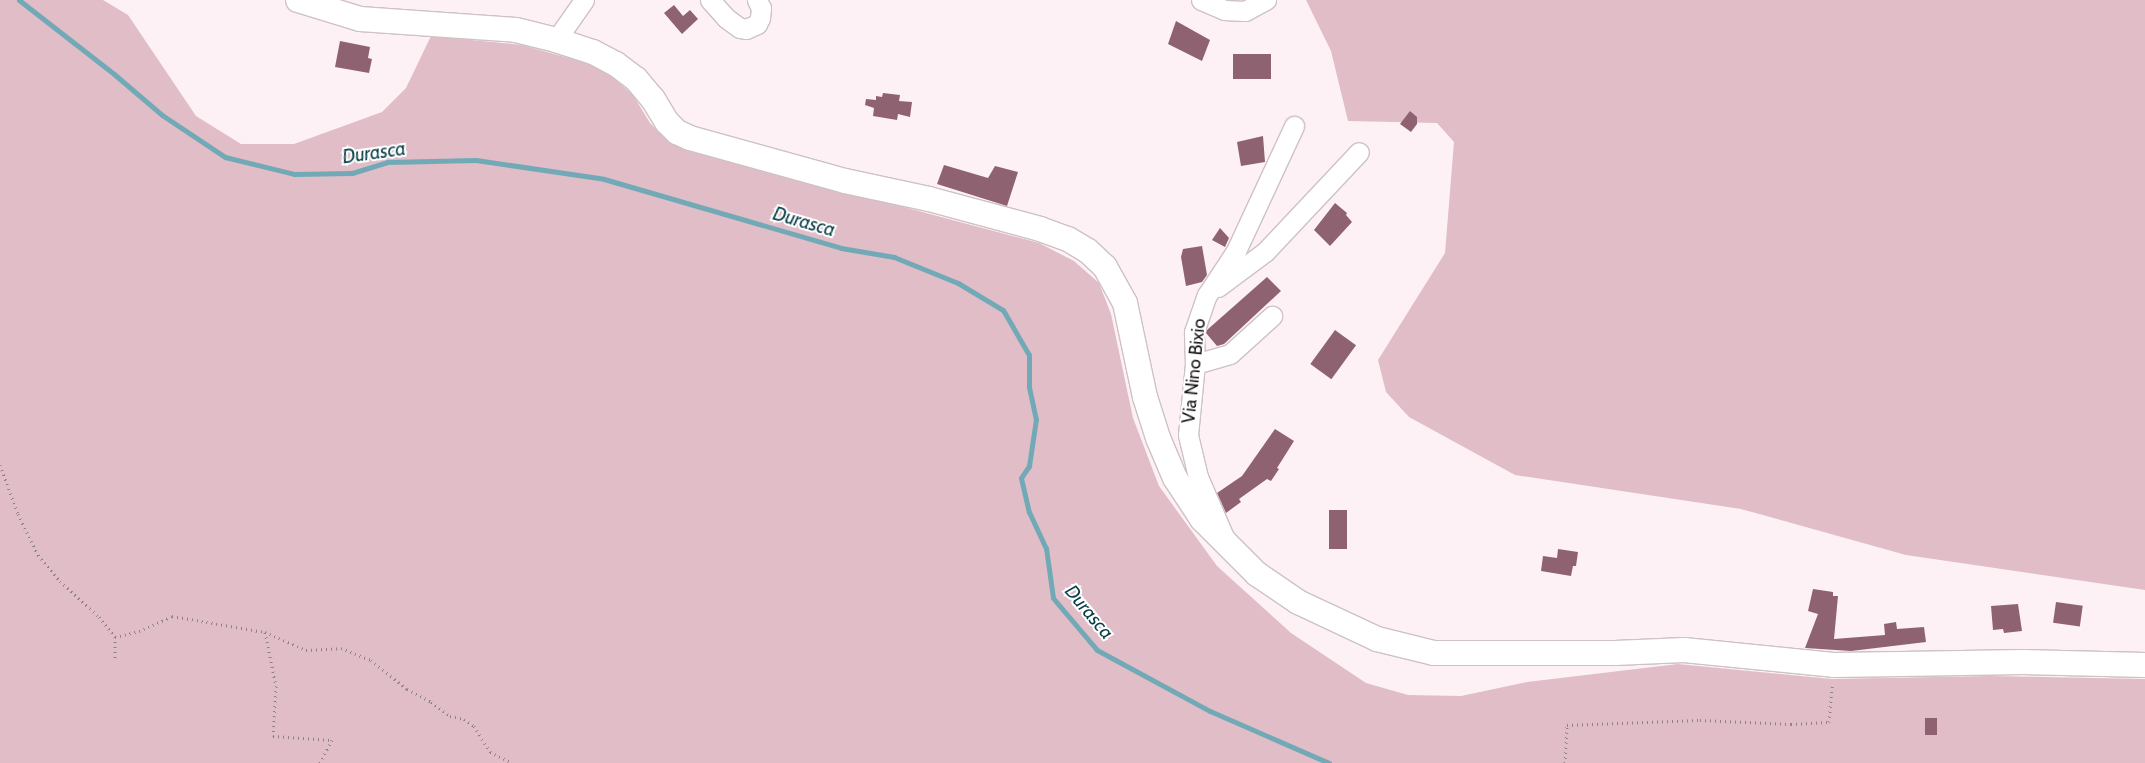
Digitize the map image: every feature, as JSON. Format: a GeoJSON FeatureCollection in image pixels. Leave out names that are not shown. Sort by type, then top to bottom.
{"type":"FeatureCollection","features":[{"type":"Feature","properties":{"kind":"main road"},"geometry":{"type":"LineString","coordinates":[[298,0],[360,19],[516,30],[556,40],[593,52],[616,64],[636,79],[653,98],[667,122],[677,132],[690,138],[845,181],[929,199],[1040,230],[1068,239],[1088,250],[1104,266],[1125,303],[1145,397],[1158,438],[1175,478],[1202,519],[1257,574],[1298,602],[1377,639],[1434,653],[1615,653],[1684,650],[1833,665],[2022,662],[2145,665]]}},
{"type":"Feature","properties":{"kind":"street"},"geometry":{"type":"LineString","coordinates":[[556,40],[584,0]]}},
{"type":"Feature","properties":{"kind":"street"},"geometry":{"type":"LineString","coordinates":[[710,0],[726,18],[740,28],[746,29],[756,24],[760,18],[761,8],[757,0]]}},
{"type":"Feature","properties":{"kind":"street"},"geometry":{"type":"LineString","coordinates":[[1201,0],[1224,10],[1245,11],[1266,0]]}},
{"type":"Feature","properties":{"kind":"street","name":"Via Nino Bixio"},"geometry":{"type":"LineString","coordinates":[[1229,548],[1198,477],[1188,435],[1195,364],[1194,332],[1207,295],[1236,251],[1294,126]]}},
{"type":"Feature","properties":{"kind":"street"},"geometry":{"type":"LineString","coordinates":[[1207,295],[1265,252],[1359,152]]}},
{"type":"Feature","properties":{"kind":"street","name":"Via Nino Bixio"},"geometry":{"type":"LineString","coordinates":[[1248,198],[1272,175]]}},
{"type":"Feature","properties":{"kind":"street"},"geometry":{"type":"LineString","coordinates":[[1195,364],[1230,354],[1272,316]]}},
{"type":"Feature","properties":{"kind":"path"},"geometry":{"type":"LineString","coordinates":[[0,465],[38,555],[60,581],[99,616],[115,637],[115,659]]}},
{"type":"Feature","properties":{"kind":"path"},"geometry":{"type":"LineString","coordinates":[[115,637],[139,631],[172,616],[265,632],[306,650],[341,648],[371,660],[407,689],[431,702],[450,716],[464,719],[474,726],[490,752],[513,763]]}},
{"type":"Feature","properties":{"kind":"path"},"geometry":{"type":"LineString","coordinates":[[265,632],[276,686],[273,736],[332,740],[320,763]]}},
{"type":"Feature","properties":{"kind":"path"},"geometry":{"type":"LineString","coordinates":[[1565,763],[1567,725],[1700,720],[1791,724],[1829,722],[1833,665]]}},
{"type":"Feature","properties":{"kind":"shaded area"},"geometry":{"type":"Polygon","coordinates":[[[0,0],[103,0],[128,15],[196,116],[241,144],[294,144],[382,112],[406,88],[431,36],[522,45],[590,64],[608,73],[633,95],[650,123],[662,135],[679,147],[1039,243],[1074,261],[1099,283],[1111,314],[1133,418],[1159,486],[1217,566],[1291,633],[1366,683],[1408,695],[1461,696],[1527,682],[1678,664],[1832,679],[1990,676],[2145,679],[2145,763],[0,763],[0,0]]]}},
{"type":"Feature","properties":{"kind":"shaded area"},"geometry":{"type":"Polygon","coordinates":[[[1306,0],[2145,0],[2145,590],[1906,555],[1741,509],[1515,475],[1409,417],[1386,392],[1378,360],[1445,253],[1454,142],[1437,123],[1348,121],[1331,51],[1306,0]]]}},
{"type":"Feature","properties":{"kind":"building"},"geometry":{"type":"Polygon","coordinates":[[[674,5],[683,16],[690,10],[698,19],[682,34],[664,13],[674,5]]]}},
{"type":"Feature","properties":{"kind":"building"},"geometry":{"type":"Polygon","coordinates":[[[1176,21],[1210,40],[1202,61],[1168,44],[1176,21]]]}},
{"type":"Feature","properties":{"kind":"building"},"geometry":{"type":"Polygon","coordinates":[[[340,41],[370,47],[368,58],[372,59],[369,73],[335,67],[340,41]]]}},
{"type":"Feature","properties":{"kind":"building"},"geometry":{"type":"Polygon","coordinates":[[[1233,54],[1271,54],[1271,79],[1233,79],[1233,54]]]}},
{"type":"Feature","properties":{"kind":"building"},"geometry":{"type":"Polygon","coordinates":[[[883,93],[900,95],[899,101],[912,102],[910,117],[898,114],[897,120],[873,116],[874,108],[865,105],[866,99],[876,100],[876,96],[882,97],[883,93]]]}},
{"type":"Feature","properties":{"kind":"building"},"geometry":{"type":"Polygon","coordinates":[[[1410,111],[1417,117],[1417,124],[1411,132],[1400,124],[1410,111]]]}},
{"type":"Feature","properties":{"kind":"building"},"geometry":{"type":"Polygon","coordinates":[[[1263,136],[1265,162],[1241,166],[1237,142],[1263,136]]]}},
{"type":"Feature","properties":{"kind":"building"},"geometry":{"type":"Polygon","coordinates":[[[944,165],[988,178],[995,166],[1018,172],[1007,206],[937,184],[944,165]]]}},
{"type":"Feature","properties":{"kind":"building"},"geometry":{"type":"Polygon","coordinates":[[[1335,203],[1347,213],[1346,215],[1352,222],[1330,246],[1314,230],[1335,203]]]}},
{"type":"Feature","properties":{"kind":"building"},"geometry":{"type":"Polygon","coordinates":[[[1220,228],[1229,238],[1225,247],[1212,240],[1220,228]]]}},
{"type":"Feature","properties":{"kind":"building"},"geometry":{"type":"Polygon","coordinates":[[[1202,246],[1207,275],[1202,282],[1186,286],[1181,257],[1183,249],[1202,246]]]}},
{"type":"Feature","properties":{"kind":"building"},"geometry":{"type":"Polygon","coordinates":[[[1267,277],[1281,291],[1224,344],[1217,346],[1206,333],[1207,330],[1267,277]]]}},
{"type":"Feature","properties":{"kind":"building"},"geometry":{"type":"Polygon","coordinates":[[[1335,330],[1356,345],[1331,379],[1310,364],[1335,330]]]}},
{"type":"Feature","properties":{"kind":"building"},"geometry":{"type":"Polygon","coordinates":[[[1275,429],[1294,441],[1277,468],[1279,469],[1271,481],[1267,479],[1239,499],[1241,502],[1226,513],[1217,493],[1242,476],[1275,429]]]}},
{"type":"Feature","properties":{"kind":"building"},"geometry":{"type":"Polygon","coordinates":[[[1329,510],[1347,510],[1347,549],[1329,549],[1329,510]]]}},
{"type":"Feature","properties":{"kind":"building"},"geometry":{"type":"Polygon","coordinates":[[[1558,549],[1578,552],[1576,566],[1573,566],[1571,576],[1541,571],[1543,556],[1557,558],[1558,549]]]}},
{"type":"Feature","properties":{"kind":"building"},"geometry":{"type":"Polygon","coordinates":[[[1813,589],[1833,592],[1833,596],[1838,596],[1834,639],[1885,635],[1884,624],[1896,622],[1897,629],[1924,627],[1926,642],[1851,651],[1805,648],[1818,614],[1808,611],[1813,589]]]}},
{"type":"Feature","properties":{"kind":"building"},"geometry":{"type":"Polygon","coordinates":[[[2056,602],[2083,606],[2080,627],[2053,623],[2056,602]]]}},
{"type":"Feature","properties":{"kind":"building"},"geometry":{"type":"Polygon","coordinates":[[[2018,604],[2022,631],[2004,633],[2003,629],[1993,630],[1991,606],[2018,604]]]}},
{"type":"Feature","properties":{"kind":"building"},"geometry":{"type":"Polygon","coordinates":[[[1925,718],[1937,718],[1937,735],[1925,735],[1925,718]]]}},
{"type":"Feature","properties":{"kind":"waterway","name":"Durasca"},"geometry":{"type":"LineString","coordinates":[[19,0],[114,74],[162,115],[225,157],[294,174],[352,173],[387,162],[476,160],[604,179],[841,248],[894,257],[958,283],[1003,310],[1029,355],[1029,387],[1036,419],[1029,466],[1021,478],[1029,512],[1046,548],[1053,598],[1097,650],[1210,711],[1329,763]]}}]}
